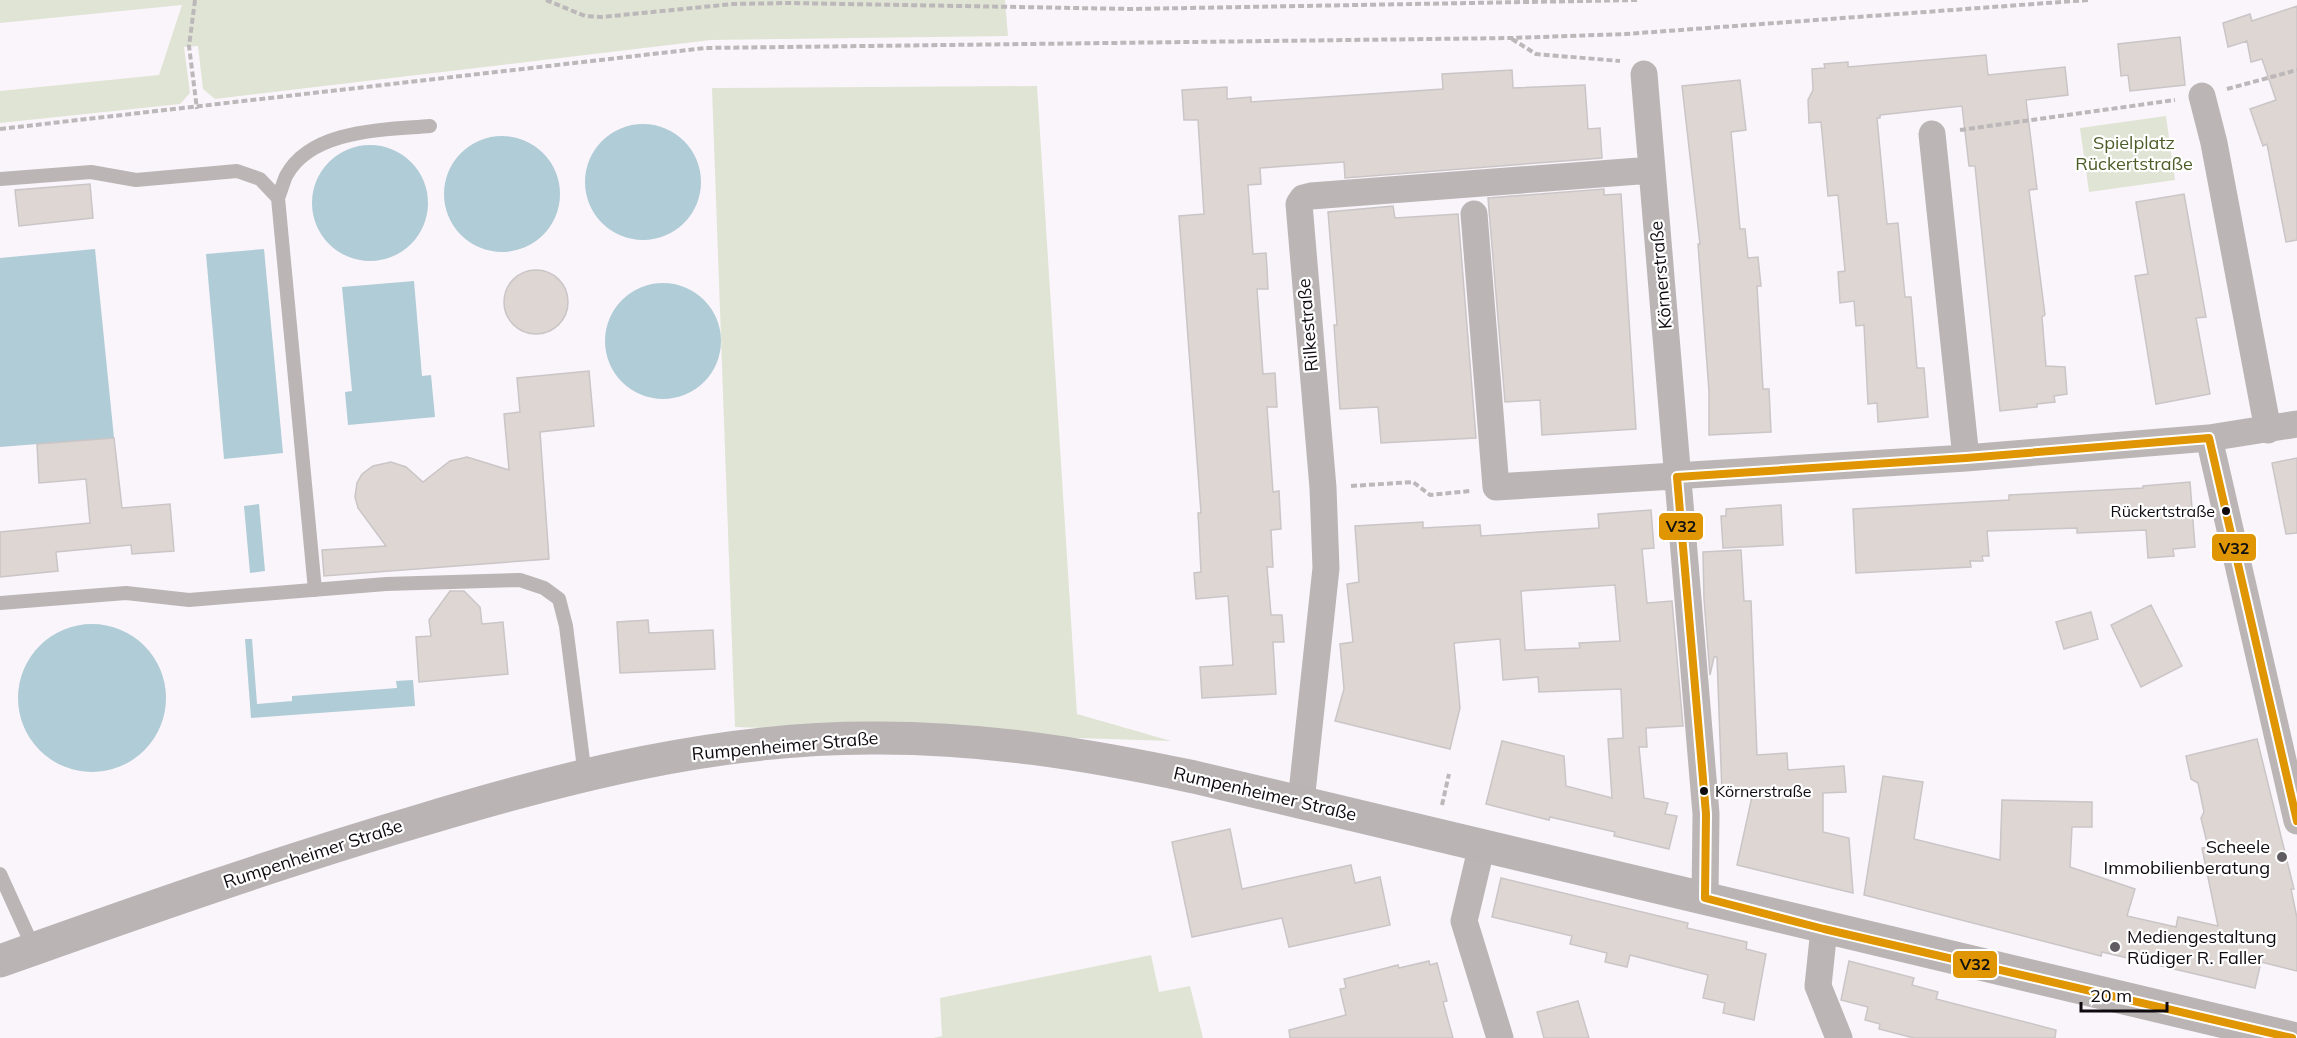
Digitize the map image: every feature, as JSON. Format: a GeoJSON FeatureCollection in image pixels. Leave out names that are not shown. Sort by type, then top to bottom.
{"type":"FeatureCollection","features":[{"type":"Feature","properties":{"kind":"street","name":"Körnerstraße"},"geometry":{"type":"LineString","coordinates":[[1644,74],[1706,814],[1705,898]]}},
{"type":"Feature","properties":{"kind":"street"},"geometry":{"type":"LineString","coordinates":[[2202,96],[2214,143],[2268,430]]}},
{"type":"Feature","properties":{"kind":"street"},"geometry":{"type":"LineString","coordinates":[[1932,134],[1966,458]]}},
{"type":"Feature","properties":{"kind":"street","name":"Rilkestraße"},"geometry":{"type":"LineString","coordinates":[[1301,802],[1326,568],[1323,488],[1299,204],[1303,198],[1652,170]]}},
{"type":"Feature","properties":{"kind":"street"},"geometry":{"type":"LineString","coordinates":[[1474,214],[1496,487],[1966,458],[2209,438],[2297,424]]}},
{"type":"Feature","properties":{"kind":"street"},"geometry":{"type":"LineString","coordinates":[[2209,438],[2297,821]]}},
{"type":"Feature","properties":{"kind":"street","name":"Rumpenheimer Straße"},"geometry":{"type":"LineString","coordinates":[[0,961],[282,861],[533,787],[707,750],[845,739],[932,738],[986,741],[1095,756],[1301,802],[1705,898],[1824,929],[2292,1038]]}},
{"type":"Feature","properties":{"kind":"street"},"geometry":{"type":"LineString","coordinates":[[1482,845],[1464,921],[1500,1038]]}},
{"type":"Feature","properties":{"kind":"street"},"geometry":{"type":"LineString","coordinates":[[1824,929],[1818,986],[1839,1038]]}},
{"type":"Feature","properties":{"kind":"lane"},"geometry":{"type":"LineString","coordinates":[[315,590],[278,198],[286,175],[300,159],[318,146],[373,131],[430,126]]}},
{"type":"Feature","properties":{"kind":"lane"},"geometry":{"type":"LineString","coordinates":[[0,179],[84,172],[136,180],[237,171],[260,179],[278,198]]}},
{"type":"Feature","properties":{"kind":"lane"},"geometry":{"type":"LineString","coordinates":[[0,603],[126,592],[182,600],[386,584],[520,580],[544,588],[559,599],[566,626],[585,776]]}},
{"type":"Feature","properties":{"kind":"lane"},"geometry":{"type":"LineString","coordinates":[[0,874],[34,949]]}},
{"type":"Feature","properties":{"kind":"path"},"geometry":{"type":"LineString","coordinates":[[195,0],[189,46],[197,109]]}},
{"type":"Feature","properties":{"kind":"path"},"geometry":{"type":"LineString","coordinates":[[546,0],[585,16],[602,17],[733,4],[788,3],[1132,9],[1638,0]]}},
{"type":"Feature","properties":{"kind":"path"},"geometry":{"type":"LineString","coordinates":[[0,129],[197,109],[705,48],[1511,38],[1626,34],[2088,0]]}},
{"type":"Feature","properties":{"kind":"path"},"geometry":{"type":"LineString","coordinates":[[1511,38],[1536,54],[1615,59],[1644,74]]}},
{"type":"Feature","properties":{"kind":"path"},"geometry":{"type":"LineString","coordinates":[[1932,134],[2202,96],[2297,70]]}},
{"type":"Feature","properties":{"kind":"path"},"geometry":{"type":"LineString","coordinates":[[1323,488],[1413,482],[1430,495],[1496,487]]}},
{"type":"Feature","properties":{"kind":"green space"},"geometry":{"type":"Polygon","coordinates":[[[0,0],[1005,0],[1008,36],[711,40],[215,99],[203,89],[198,46],[184,47],[190,93],[180,104],[0,123],[0,91],[159,75],[182,5],[0,23],[0,0]]]}},
{"type":"Feature","properties":{"kind":"green space"},"geometry":{"type":"Polygon","coordinates":[[[1037,86],[1077,714],[1171,741],[735,727],[712,88],[1037,86]]]}},
{"type":"Feature","properties":{"kind":"green space","name":"Spielplatz Rückertstraße"},"geometry":{"type":"Polygon","coordinates":[[[2166,116],[2175,180],[2089,192],[2080,128],[2166,116]]]}},
{"type":"Feature","properties":{"kind":"green space"},"geometry":{"type":"Polygon","coordinates":[[[1151,955],[1159,992],[1190,986],[1203,1038],[933,1038],[942,1036],[940,998],[1151,955]]]}},
{"type":"Feature","properties":{"kind":"water"},"geometry":{"type":"Polygon","coordinates":[[[643,124],[665,129],[684,141],[696,160],[701,182],[696,204],[684,223],[665,235],[643,240],[621,235],[602,223],[590,204],[585,182],[590,160],[602,141],[621,129],[643,124]]]}},
{"type":"Feature","properties":{"kind":"water"},"geometry":{"type":"Polygon","coordinates":[[[502,136],[524,141],[543,153],[555,172],[560,194],[555,216],[543,235],[524,247],[502,252],[480,247],[461,235],[449,216],[444,194],[449,172],[461,153],[480,141],[502,136]]]}},
{"type":"Feature","properties":{"kind":"water"},"geometry":{"type":"Polygon","coordinates":[[[370,145],[392,150],[411,162],[423,181],[428,203],[423,225],[411,244],[392,256],[370,261],[348,256],[329,244],[317,225],[312,203],[317,181],[329,162],[348,150],[370,145]]]}},
{"type":"Feature","properties":{"kind":"water"},"geometry":{"type":"Polygon","coordinates":[[[95,249],[114,438],[0,447],[0,258],[95,249]]]}},
{"type":"Feature","properties":{"kind":"water"},"geometry":{"type":"Polygon","coordinates":[[[264,249],[283,453],[224,459],[206,254],[264,249]]]}},
{"type":"Feature","properties":{"kind":"water"},"geometry":{"type":"Polygon","coordinates":[[[414,281],[422,376],[431,375],[435,417],[348,425],[345,392],[352,391],[342,287],[414,281]]]}},
{"type":"Feature","properties":{"kind":"water"},"geometry":{"type":"Polygon","coordinates":[[[663,283],[685,288],[704,300],[716,319],[721,341],[716,363],[704,382],[685,394],[663,399],[641,394],[622,382],[610,363],[605,341],[610,319],[622,300],[641,288],[663,283]]]}},
{"type":"Feature","properties":{"kind":"water"},"geometry":{"type":"Polygon","coordinates":[[[259,504],[265,571],[250,573],[244,506],[259,504]]]}},
{"type":"Feature","properties":{"kind":"water"},"geometry":{"type":"Polygon","coordinates":[[[92,624],[120,630],[144,646],[160,670],[166,698],[160,726],[144,750],[120,766],[92,772],[64,766],[40,750],[24,726],[18,698],[24,670],[40,646],[64,630],[92,624]]]}},
{"type":"Feature","properties":{"kind":"water"},"geometry":{"type":"Polygon","coordinates":[[[245,639],[252,639],[257,704],[292,701],[292,696],[397,688],[396,681],[413,680],[415,706],[251,718],[245,639]]]}},
{"type":"Feature","properties":{"kind":"building"},"geometry":{"type":"Polygon","coordinates":[[[2297,6],[2297,240],[2286,242],[2267,144],[2263,146],[2250,109],[2276,100],[2262,59],[2251,62],[2247,41],[2228,47],[2223,23],[2250,14],[2252,21],[2297,6]]]}},
{"type":"Feature","properties":{"kind":"building"},"geometry":{"type":"Polygon","coordinates":[[[2180,37],[2185,85],[2130,91],[2128,75],[2121,76],[2118,44],[2180,37]]]}},
{"type":"Feature","properties":{"kind":"building"},"geometry":{"type":"Polygon","coordinates":[[[1986,55],[1988,75],[2065,67],[2068,95],[2026,100],[2037,189],[2029,190],[2045,315],[2042,317],[2046,366],[2065,367],[2067,394],[2054,396],[2055,402],[2037,404],[2037,407],[2000,411],[1975,166],[1969,166],[1962,106],[1880,115],[1880,118],[1877,118],[1887,224],[1898,223],[1905,297],[1911,297],[1917,368],[1924,368],[1928,417],[1878,422],[1877,403],[1868,404],[1864,325],[1856,326],[1854,301],[1840,303],[1838,272],[1845,271],[1838,195],[1828,196],[1821,122],[1809,123],[1808,100],[1813,90],[1812,69],[1825,68],[1824,64],[1848,62],[1848,67],[1986,55]]]}},
{"type":"Feature","properties":{"kind":"building"},"geometry":{"type":"Polygon","coordinates":[[[1512,70],[1513,88],[1585,85],[1588,129],[1600,128],[1602,158],[1345,178],[1344,162],[1260,168],[1261,184],[1248,185],[1253,254],[1266,253],[1268,289],[1257,289],[1263,374],[1275,373],[1277,407],[1267,407],[1273,492],[1279,491],[1281,529],[1271,530],[1273,567],[1267,567],[1271,615],[1282,615],[1284,642],[1273,642],[1276,694],[1202,698],[1200,667],[1233,665],[1228,596],[1196,599],[1194,573],[1201,572],[1198,513],[1201,513],[1179,216],[1204,214],[1198,120],[1184,120],[1182,90],[1227,87],[1227,99],[1251,97],[1251,102],[1443,89],[1442,74],[1512,70]]]}},
{"type":"Feature","properties":{"kind":"building"},"geometry":{"type":"Polygon","coordinates":[[[1740,80],[1746,130],[1731,132],[1740,229],[1745,229],[1748,258],[1758,257],[1761,286],[1757,286],[1763,389],[1769,389],[1771,432],[1709,435],[1709,391],[1698,244],[1700,244],[1682,86],[1740,80]]]}},
{"type":"Feature","properties":{"kind":"building"},"geometry":{"type":"Polygon","coordinates":[[[90,184],[93,218],[19,226],[15,190],[90,184]]]}},
{"type":"Feature","properties":{"kind":"building"},"geometry":{"type":"Polygon","coordinates":[[[1604,189],[1604,195],[1621,194],[1636,429],[1542,435],[1540,400],[1505,402],[1488,198],[1604,189]]]}},
{"type":"Feature","properties":{"kind":"building"},"geometry":{"type":"Polygon","coordinates":[[[2184,194],[2206,317],[2196,318],[2210,394],[2156,404],[2135,276],[2148,274],[2136,202],[2184,194]]]}},
{"type":"Feature","properties":{"kind":"building"},"geometry":{"type":"Polygon","coordinates":[[[1393,206],[1395,218],[1458,214],[1476,438],[1381,443],[1378,407],[1340,409],[1334,325],[1337,325],[1328,212],[1393,206]]]}},
{"type":"Feature","properties":{"kind":"building"},"geometry":{"type":"Polygon","coordinates":[[[530,270],[542,270],[559,279],[566,290],[568,302],[566,314],[559,325],[542,334],[530,334],[518,329],[509,320],[504,308],[504,296],[509,284],[518,275],[530,270]]]}},
{"type":"Feature","properties":{"kind":"building"},"geometry":{"type":"Polygon","coordinates":[[[589,371],[594,426],[540,432],[549,559],[324,576],[322,550],[386,546],[358,508],[355,497],[357,483],[362,474],[373,466],[391,462],[406,467],[423,482],[450,461],[467,457],[509,470],[504,414],[520,412],[517,378],[589,371]]]}},
{"type":"Feature","properties":{"kind":"building"},"geometry":{"type":"Polygon","coordinates":[[[114,438],[122,508],[170,504],[174,551],[132,554],[131,545],[56,552],[58,571],[0,577],[0,532],[90,523],[86,479],[39,483],[37,444],[114,438]]]}},
{"type":"Feature","properties":{"kind":"building"},"geometry":{"type":"Polygon","coordinates":[[[2297,458],[2297,533],[2286,534],[2272,463],[2297,458]]]}},
{"type":"Feature","properties":{"kind":"building"},"geometry":{"type":"Polygon","coordinates":[[[2190,482],[2195,547],[2173,549],[2174,556],[2148,558],[2146,530],[2077,533],[2077,528],[1987,531],[1989,556],[1982,556],[1983,561],[1970,561],[1971,567],[1856,573],[1853,509],[2009,500],[2009,495],[2143,488],[2143,486],[2190,482]]]}},
{"type":"Feature","properties":{"kind":"building"},"geometry":{"type":"Polygon","coordinates":[[[1781,505],[1783,545],[1723,548],[1721,516],[1726,516],[1726,509],[1781,505]]]}},
{"type":"Feature","properties":{"kind":"building"},"geometry":{"type":"Polygon","coordinates":[[[1651,510],[1654,548],[1642,549],[1647,603],[1672,601],[1683,726],[1646,728],[1647,747],[1639,747],[1644,798],[1668,803],[1665,814],[1677,816],[1669,849],[1614,836],[1615,832],[1550,817],[1549,820],[1486,804],[1502,741],[1564,756],[1566,786],[1612,798],[1608,739],[1623,738],[1621,689],[1539,692],[1538,677],[1503,680],[1500,639],[1454,643],[1460,708],[1450,749],[1335,721],[1344,689],[1340,644],[1353,642],[1347,584],[1359,582],[1355,526],[1423,522],[1423,528],[1480,525],[1481,536],[1599,528],[1598,514],[1651,510]],[[1615,585],[1521,591],[1525,650],[1580,648],[1579,643],[1620,641],[1615,585]]]}},
{"type":"Feature","properties":{"kind":"building"},"geometry":{"type":"Polygon","coordinates":[[[1741,550],[1744,601],[1751,601],[1757,755],[1787,753],[1788,770],[1844,766],[1846,792],[1823,793],[1823,832],[1849,838],[1853,893],[1737,865],[1753,792],[1722,793],[1717,657],[1714,657],[1710,675],[1703,552],[1741,550]]]}},
{"type":"Feature","properties":{"kind":"building"},"geometry":{"type":"Polygon","coordinates":[[[450,591],[464,591],[480,607],[482,624],[503,622],[508,674],[419,682],[416,637],[431,636],[429,620],[450,591]]]}},
{"type":"Feature","properties":{"kind":"building"},"geometry":{"type":"Polygon","coordinates":[[[2151,605],[2182,666],[2141,687],[2111,625],[2151,605]]]}},
{"type":"Feature","properties":{"kind":"building"},"geometry":{"type":"Polygon","coordinates":[[[2091,612],[2098,639],[2064,649],[2056,622],[2091,612]]]}},
{"type":"Feature","properties":{"kind":"building"},"geometry":{"type":"Polygon","coordinates":[[[648,620],[649,633],[713,630],[715,669],[620,673],[617,622],[648,620]]]}},
{"type":"Feature","properties":{"kind":"building"},"geometry":{"type":"Polygon","coordinates":[[[2257,739],[2294,889],[2291,889],[2297,918],[2297,971],[2261,962],[2255,988],[2102,952],[2101,956],[1864,895],[1883,776],[1923,782],[1914,839],[2000,860],[2002,800],[2092,802],[2092,827],[2072,827],[2070,867],[2135,889],[2127,916],[2176,927],[2178,917],[2218,926],[2202,848],[2208,847],[2201,818],[2204,812],[2198,783],[2191,779],[2186,756],[2257,739]]]}},
{"type":"Feature","properties":{"kind":"building"},"geometry":{"type":"Polygon","coordinates":[[[1230,829],[1242,889],[1351,865],[1355,883],[1380,877],[1390,925],[1289,947],[1282,918],[1192,937],[1172,842],[1230,829]]]}},
{"type":"Feature","properties":{"kind":"building"},"geometry":{"type":"Polygon","coordinates":[[[1501,878],[1688,923],[1687,928],[1747,942],[1746,949],[1766,954],[1754,1020],[1723,1013],[1725,1003],[1703,998],[1708,975],[1630,955],[1627,967],[1605,962],[1607,953],[1570,944],[1572,936],[1492,917],[1501,878]]]}},
{"type":"Feature","properties":{"kind":"building"},"geometry":{"type":"Polygon","coordinates":[[[1429,961],[1430,965],[1437,963],[1447,1001],[1443,1002],[1453,1038],[1290,1038],[1289,1030],[1346,1015],[1340,989],[1346,988],[1344,979],[1398,965],[1399,968],[1429,961]]]}},
{"type":"Feature","properties":{"kind":"building"},"geometry":{"type":"Polygon","coordinates":[[[1849,961],[1914,978],[1912,985],[1938,992],[1936,999],[2056,1030],[2055,1038],[1914,1038],[1879,1029],[1880,1024],[1865,1020],[1868,1007],[1841,1000],[1849,961]]]}},
{"type":"Feature","properties":{"kind":"building"},"geometry":{"type":"Polygon","coordinates":[[[1578,1001],[1589,1038],[1544,1038],[1537,1012],[1578,1001]]]}},
{"type":"Feature","properties":{"kind":"transit line","name":"V32"},"geometry":{"type":"LineString","coordinates":[[2292,1038],[1824,929],[1705,898],[1706,814],[1677,477],[1966,458],[2209,438],[2297,821]]}},
{"type":"Feature","properties":{"kind":"place","name":"Rückertstraße"},"geometry":{"type":"Point","coordinates":[2226,511]}},
{"type":"Feature","properties":{"kind":"place","name":"Körnerstraße"},"geometry":{"type":"Point","coordinates":[1704,791]}},
{"type":"Feature","properties":{"kind":"place","name":"Scheele Immobilienberatung"},"geometry":{"type":"Point","coordinates":[2282,857]}},
{"type":"Feature","properties":{"kind":"place","name":"Mediengestaltung Rüdiger R. Faller"},"geometry":{"type":"Point","coordinates":[2115,947]}}]}
